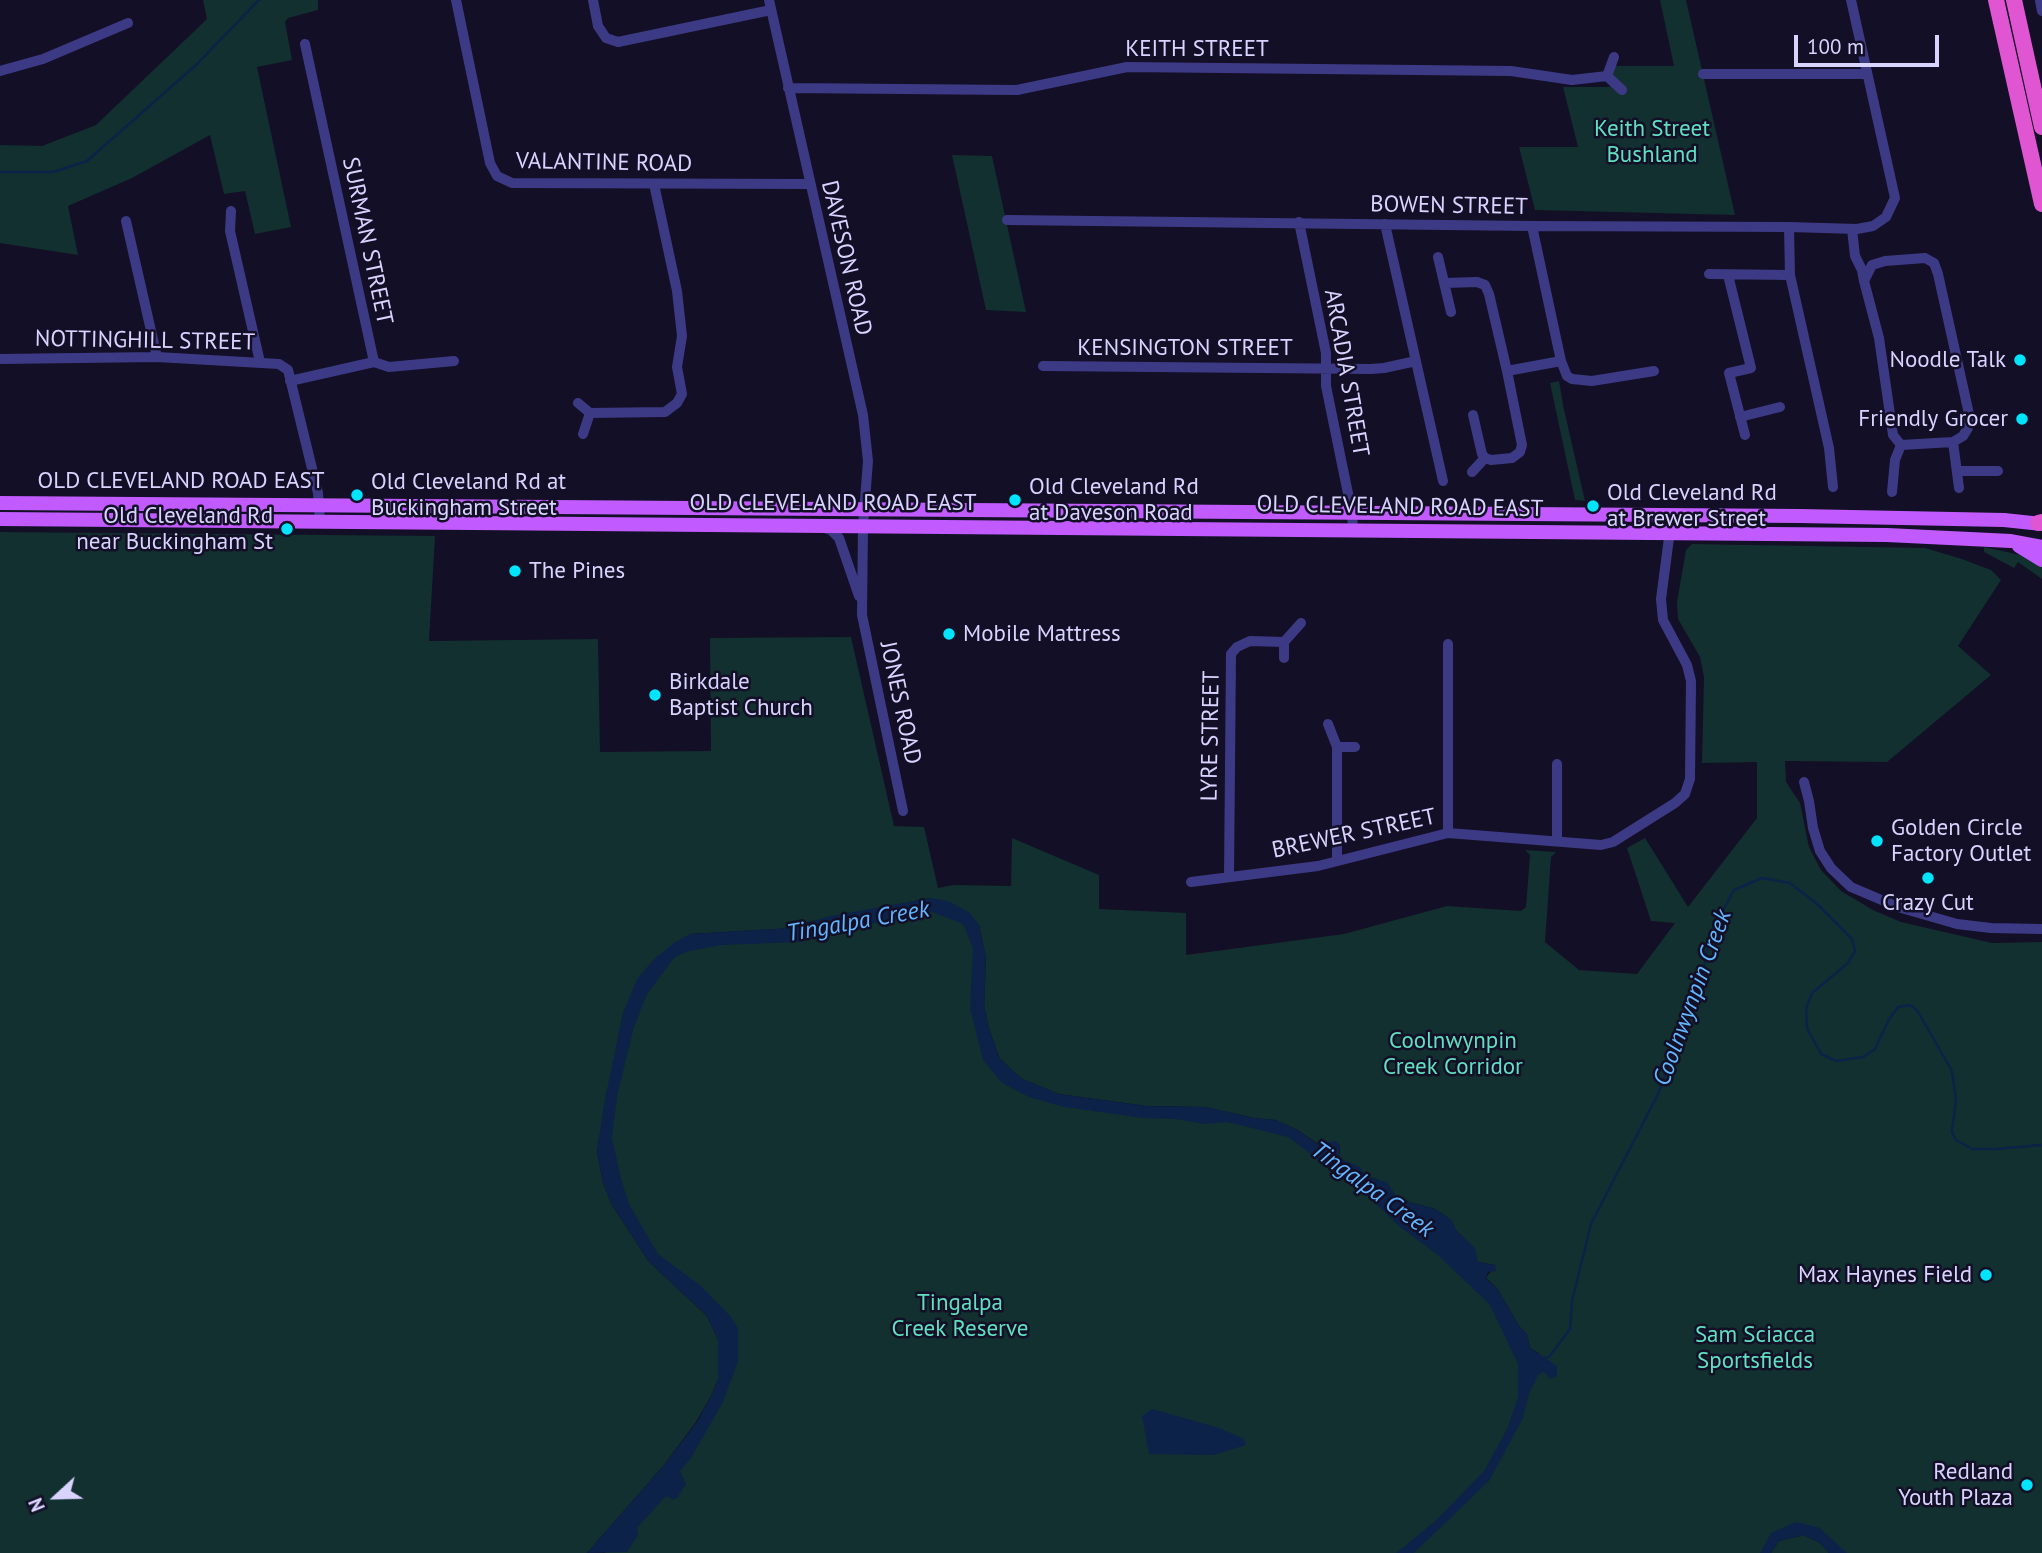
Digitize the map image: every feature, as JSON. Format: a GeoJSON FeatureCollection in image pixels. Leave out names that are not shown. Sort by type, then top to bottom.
{"type":"FeatureCollection","features":[{"type":"Feature","properties":{"kind":"highway"},"geometry":{"type":"LineString","coordinates":[[1996,0],[2042,204]]}},
{"type":"Feature","properties":{"kind":"highway"},"geometry":{"type":"LineString","coordinates":[[2014,0],[2042,127]]}},
{"type":"Feature","properties":{"kind":"main road","name":"OLD CLEVELAND ROAD EAST"},"geometry":{"type":"LineString","coordinates":[[0,503],[1672,516],[2004,520],[2041,523]]}},
{"type":"Feature","properties":{"kind":"main road","name":"OLD CLEVELAND ROAD EAST"},"geometry":{"type":"LineString","coordinates":[[0,519],[1887,535],[2011,541],[2042,547]]}},
{"type":"Feature","properties":{"kind":"main road"},"geometry":{"type":"LineString","coordinates":[[2011,541],[2042,560]]}},
{"type":"Feature","properties":{"kind":"street","name":"VALANTINE ROAD"},"geometry":{"type":"LineString","coordinates":[[456,0],[490,163],[497,176],[512,183],[809,184]]}},
{"type":"Feature","properties":{"kind":"street"},"geometry":{"type":"LineString","coordinates":[[593,0],[597,26],[607,38],[618,42],[770,5]]}},
{"type":"Feature","properties":{"kind":"street"},"geometry":{"type":"LineString","coordinates":[[1703,74],[1867,74],[1851,0]]}},
{"type":"Feature","properties":{"kind":"street"},"geometry":{"type":"LineString","coordinates":[[2039,0],[2042,11]]}},
{"type":"Feature","properties":{"kind":"street","name":"DAVESON ROAD"},"geometry":{"type":"LineString","coordinates":[[770,5],[863,415],[868,461],[863,526]]}},
{"type":"Feature","properties":{"kind":"street"},"geometry":{"type":"LineString","coordinates":[[0,71],[43,59],[128,23]]}},
{"type":"Feature","properties":{"kind":"street","name":"SURMAN STREET"},"geometry":{"type":"LineString","coordinates":[[305,44],[374,362]]}},
{"type":"Feature","properties":{"kind":"street"},"geometry":{"type":"LineString","coordinates":[[1614,57],[1607,76],[1622,90]]}},
{"type":"Feature","properties":{"kind":"street","name":"KEITH STREET"},"geometry":{"type":"LineString","coordinates":[[788,88],[1017,90],[1127,67],[1511,71],[1572,80],[1607,76]]}},
{"type":"Feature","properties":{"kind":"street","name":"BOWEN STREET"},"geometry":{"type":"LineString","coordinates":[[1007,220],[1790,226],[1854,229],[1873,226],[1886,217],[1895,198],[1867,74]]}},
{"type":"Feature","properties":{"kind":"street"},"geometry":{"type":"LineString","coordinates":[[578,403],[590,413],[665,412],[677,403],[682,394],[677,367],[682,336],[677,291],[654,184]]}},
{"type":"Feature","properties":{"kind":"street"},"geometry":{"type":"LineString","coordinates":[[231,211],[230,231],[260,362]]}},
{"type":"Feature","properties":{"kind":"street"},"geometry":{"type":"LineString","coordinates":[[126,222],[157,357]]}},
{"type":"Feature","properties":{"kind":"street","name":"ARCADIA STREET"},"geometry":{"type":"LineString","coordinates":[[1299,222],[1326,353],[1326,386],[1352,513],[1353,530]]}},
{"type":"Feature","properties":{"kind":"street"},"geometry":{"type":"LineString","coordinates":[[1385,224],[1443,481]]}},
{"type":"Feature","properties":{"kind":"street"},"geometry":{"type":"LineString","coordinates":[[1532,226],[1561,361],[1567,376],[1592,381],[1654,372]]}},
{"type":"Feature","properties":{"kind":"street"},"geometry":{"type":"LineString","coordinates":[[1790,226],[1790,275],[1829,448],[1833,487]]}},
{"type":"Feature","properties":{"kind":"street"},"geometry":{"type":"LineString","coordinates":[[1854,229],[1861,257],[1867,263],[1872,265],[1885,261],[1925,258],[1934,263],[1950,322],[1969,414],[1968,428],[1963,436],[1953,442],[1901,445]]}},
{"type":"Feature","properties":{"kind":"street"},"geometry":{"type":"LineString","coordinates":[[1854,229],[1856,256],[1879,338],[1894,435],[1901,445]]}},
{"type":"Feature","properties":{"kind":"street"},"geometry":{"type":"LineString","coordinates":[[1438,257],[1451,312]]}},
{"type":"Feature","properties":{"kind":"street"},"geometry":{"type":"LineString","coordinates":[[1864,281],[1872,265]]}},
{"type":"Feature","properties":{"kind":"street"},"geometry":{"type":"LineString","coordinates":[[1709,274],[1790,275]]}},
{"type":"Feature","properties":{"kind":"street"},"geometry":{"type":"LineString","coordinates":[[1728,275],[1751,368],[1729,373],[1745,435]]}},
{"type":"Feature","properties":{"kind":"street"},"geometry":{"type":"LineString","coordinates":[[1445,283],[1477,282],[1485,285],[1489,294],[1522,445],[1520,452],[1512,458],[1485,458],[1473,415]]}},
{"type":"Feature","properties":{"kind":"street","name":"NOTTINGHILL STREET"},"geometry":{"type":"LineString","coordinates":[[0,359],[157,357],[260,362],[279,364],[288,370],[290,381]]}},
{"type":"Feature","properties":{"kind":"street"},"geometry":{"type":"LineString","coordinates":[[320,522],[318,493],[290,381],[374,362],[389,367],[454,361]]}},
{"type":"Feature","properties":{"kind":"street","name":"KENSINGTON STREET"},"geometry":{"type":"LineString","coordinates":[[1043,366],[1371,369],[1416,361]]}},
{"type":"Feature","properties":{"kind":"street"},"geometry":{"type":"LineString","coordinates":[[1507,372],[1561,361]]}},
{"type":"Feature","properties":{"kind":"street"},"geometry":{"type":"LineString","coordinates":[[1740,416],[1780,407]]}},
{"type":"Feature","properties":{"kind":"street"},"geometry":{"type":"LineString","coordinates":[[583,434],[590,413]]}},
{"type":"Feature","properties":{"kind":"street"},"geometry":{"type":"LineString","coordinates":[[1953,442],[1959,488]]}},
{"type":"Feature","properties":{"kind":"street"},"geometry":{"type":"LineString","coordinates":[[1892,492],[1895,460],[1901,445]]}},
{"type":"Feature","properties":{"kind":"street"},"geometry":{"type":"LineString","coordinates":[[1472,472],[1485,458]]}},
{"type":"Feature","properties":{"kind":"street"},"geometry":{"type":"LineString","coordinates":[[1957,471],[1998,471]]}},
{"type":"Feature","properties":{"kind":"street","name":"BREWER STREET"},"geometry":{"type":"LineString","coordinates":[[1191,882],[1318,866],[1448,833],[1601,845],[1613,842],[1675,803],[1685,794],[1690,779],[1691,681],[1687,665],[1663,620],[1661,599],[1672,516]]}},
{"type":"Feature","properties":{"kind":"street","name":"JONES ROAD"},"geometry":{"type":"LineString","coordinates":[[817,526],[831,530],[839,538],[861,603]]}},
{"type":"Feature","properties":{"kind":"street","name":"JONES ROAD"},"geometry":{"type":"LineString","coordinates":[[863,526],[862,615],[903,811]]}},
{"type":"Feature","properties":{"kind":"street"},"geometry":{"type":"LineString","coordinates":[[1284,658],[1284,642],[1301,623]]}},
{"type":"Feature","properties":{"kind":"street","name":"LYRE STREET"},"geometry":{"type":"LineString","coordinates":[[1229,877],[1231,654],[1237,647],[1250,641],[1284,642]]}},
{"type":"Feature","properties":{"kind":"street"},"geometry":{"type":"LineString","coordinates":[[1448,644],[1448,833]]}},
{"type":"Feature","properties":{"kind":"street"},"geometry":{"type":"LineString","coordinates":[[1328,724],[1337,747],[1337,861]]}},
{"type":"Feature","properties":{"kind":"street"},"geometry":{"type":"LineString","coordinates":[[1337,747],[1355,747]]}},
{"type":"Feature","properties":{"kind":"street"},"geometry":{"type":"LineString","coordinates":[[1557,764],[1557,841]]}},
{"type":"Feature","properties":{"kind":"street"},"geometry":{"type":"LineString","coordinates":[[1804,782],[1820,851],[1831,868],[1851,887],[1898,908],[1957,925],[2042,929]]}},
{"type":"Feature","properties":{"kind":"green space"},"geometry":{"type":"Polygon","coordinates":[[[203,0],[318,0],[318,10],[288,18],[285,22],[292,60],[257,67],[291,227],[255,234],[245,191],[224,194],[210,135],[132,178],[68,206],[78,255],[0,243],[0,145],[42,146],[96,125],[207,19],[203,0]]]}},
{"type":"Feature","properties":{"kind":"green space","name":"Keith Street Bushland"},"geometry":{"type":"Polygon","coordinates":[[[1660,0],[1686,0],[1735,215],[1535,210],[1519,147],[1578,147],[1563,87],[1610,87],[1606,66],[1674,66],[1660,0]]]}},
{"type":"Feature","properties":{"kind":"green space"},"geometry":{"type":"Polygon","coordinates":[[[952,155],[992,156],[1026,312],[986,310],[952,155]]]}},
{"type":"Feature","properties":{"kind":"green space"},"geometry":{"type":"Polygon","coordinates":[[[1559,381],[1585,501],[1575,500],[1550,383],[1559,381]]]}},
{"type":"Feature","properties":{"kind":"green space"},"geometry":{"type":"Polygon","coordinates":[[[0,532],[435,536],[429,641],[598,639],[600,752],[711,751],[710,638],[851,637],[894,826],[924,827],[938,888],[953,885],[1011,886],[1012,838],[1099,875],[1099,909],[1186,913],[1186,955],[1344,934],[1447,906],[1521,911],[1526,907],[1530,855],[1525,850],[1556,852],[1551,857],[1545,942],[1579,970],[1637,974],[1675,923],[1651,921],[1627,848],[1645,838],[1688,907],[1757,818],[1757,762],[1702,763],[1704,677],[1700,657],[1678,619],[1677,602],[1686,550],[1692,544],[1925,548],[1991,570],[2001,580],[1958,646],[1991,675],[1887,762],[1785,761],[1786,782],[1800,803],[1809,847],[1821,870],[1841,891],[1873,910],[1901,922],[1992,943],[2042,942],[2042,1553],[1840,1553],[1803,1529],[1776,1536],[1764,1553],[605,1553],[722,1387],[722,1327],[653,1259],[639,1233],[605,1136],[632,1008],[683,946],[790,928],[690,934],[623,1013],[597,1151],[603,1183],[612,1205],[649,1262],[707,1316],[718,1340],[718,1379],[696,1422],[664,1465],[587,1553],[0,1553],[0,532]],[[930,898],[808,922],[793,928],[935,904],[966,918],[978,946],[978,1015],[992,1060],[1016,1083],[1056,1099],[1286,1130],[1460,1253],[1523,1359],[1540,1354],[1530,1348],[1527,1334],[1519,1326],[1497,1288],[1486,1278],[1495,1265],[1478,1262],[1451,1220],[1435,1209],[1398,1199],[1377,1179],[1367,1177],[1339,1158],[1340,1145],[1324,1148],[1296,1129],[1275,1120],[1205,1107],[1146,1106],[1059,1094],[1022,1079],[1000,1059],[989,1029],[984,1006],[986,958],[979,925],[930,898]]]}},
{"type":"Feature","properties":{"kind":"green space"},"geometry":{"type":"Polygon","coordinates":[[[1984,547],[2020,555],[2042,566],[2042,579],[2018,562],[2014,568],[1984,552],[1984,547]]]}},
{"type":"Feature","properties":{"kind":"green space"},"geometry":{"type":"Polygon","coordinates":[[[1804,1535],[1820,1543],[1829,1553],[1771,1553],[1779,1541],[1804,1535]]]}},
{"type":"Feature","properties":{"kind":"water","name":"Tingalpa Creek"},"geometry":{"type":"Polygon","coordinates":[[[930,898],[948,901],[970,913],[979,925],[986,958],[984,1006],[989,1029],[1000,1059],[1022,1079],[1059,1094],[1146,1106],[1205,1107],[1275,1120],[1296,1129],[1323,1148],[1328,1142],[1335,1141],[1340,1145],[1339,1158],[1360,1167],[1367,1177],[1387,1182],[1398,1199],[1435,1209],[1451,1220],[1456,1230],[1475,1248],[1478,1262],[1495,1265],[1496,1271],[1488,1272],[1486,1279],[1497,1288],[1519,1326],[1527,1334],[1530,1348],[1557,1366],[1557,1376],[1550,1379],[1544,1372],[1538,1375],[1529,1394],[1523,1418],[1489,1481],[1414,1553],[1396,1553],[1434,1522],[1484,1471],[1507,1429],[1518,1397],[1518,1364],[1490,1305],[1439,1256],[1400,1227],[1371,1199],[1288,1137],[1228,1122],[1205,1124],[1064,1107],[1029,1097],[1002,1083],[983,1060],[970,1008],[973,948],[963,924],[932,912],[906,915],[799,942],[722,945],[689,951],[675,957],[647,994],[634,1027],[617,1096],[612,1138],[622,1183],[629,1204],[658,1254],[701,1286],[731,1317],[738,1328],[738,1362],[722,1404],[691,1458],[680,1471],[686,1484],[677,1498],[664,1498],[637,1528],[638,1535],[627,1552],[587,1553],[664,1465],[697,1422],[718,1379],[718,1340],[707,1316],[649,1262],[612,1205],[603,1183],[597,1151],[604,1104],[623,1013],[637,979],[654,959],[690,934],[792,928],[826,917],[930,898]]]}},
{"type":"Feature","properties":{"kind":"water"},"geometry":{"type":"Polygon","coordinates":[[[1152,1409],[1219,1428],[1244,1439],[1246,1445],[1213,1455],[1149,1454],[1142,1416],[1152,1409]]]}},
{"type":"Feature","properties":{"kind":"water"},"geometry":{"type":"Polygon","coordinates":[[[1796,1522],[1820,1528],[1847,1553],[1829,1553],[1820,1543],[1804,1535],[1779,1541],[1771,1553],[1760,1553],[1771,1533],[1796,1522]]]}},
{"type":"Feature","properties":{"kind":"waterway"},"geometry":{"type":"LineString","coordinates":[[0,172],[53,172],[87,161],[196,65],[259,0]]}},
{"type":"Feature","properties":{"kind":"waterway","name":"Coolnwynpin Creek"},"geometry":{"type":"LineString","coordinates":[[1542,1358],[1549,1357],[1570,1329],[1572,1301],[1591,1224],[1658,1094],[1702,977],[1711,933],[1734,890],[1762,878],[1790,883],[1816,903],[1852,939],[1855,951],[1848,963],[1812,993],[1806,1009],[1807,1028],[1821,1054],[1836,1061],[1863,1057],[1875,1049],[1898,1007],[1910,1005],[1917,1010],[1952,1071],[1956,1099],[1952,1132],[1956,1140],[1972,1149],[2042,1145]]}},
{"type":"Feature","properties":{"kind":"place","name":"Noodle Talk"},"geometry":{"type":"Point","coordinates":[2020,360]}},
{"type":"Feature","properties":{"kind":"place","name":"Friendly Grocer"},"geometry":{"type":"Point","coordinates":[2022,419]}},
{"type":"Feature","properties":{"kind":"place","name":"Old Cleveland Rd at Buckingham Street"},"geometry":{"type":"Point","coordinates":[357,495]}},
{"type":"Feature","properties":{"kind":"place","name":"Old Cleveland Rd at Daveson Road"},"geometry":{"type":"Point","coordinates":[1015,500]}},
{"type":"Feature","properties":{"kind":"place","name":"Old Cleveland Rd at Brewer Street"},"geometry":{"type":"Point","coordinates":[1593,506]}},
{"type":"Feature","properties":{"kind":"place","name":"Old Cleveland Rd near Buckingham St"},"geometry":{"type":"Point","coordinates":[287,529]}},
{"type":"Feature","properties":{"kind":"place","name":"The Pines"},"geometry":{"type":"Point","coordinates":[515,571]}},
{"type":"Feature","properties":{"kind":"place","name":"Mobile Mattress"},"geometry":{"type":"Point","coordinates":[949,634]}},
{"type":"Feature","properties":{"kind":"place","name":"Birkdale Baptist Church"},"geometry":{"type":"Point","coordinates":[655,695]}},
{"type":"Feature","properties":{"kind":"place","name":"Golden Circle Factory Outlet"},"geometry":{"type":"Point","coordinates":[1877,841]}},
{"type":"Feature","properties":{"kind":"place","name":"Crazy Cut"},"geometry":{"type":"Point","coordinates":[1928,878]}},
{"type":"Feature","properties":{"kind":"place","name":"Max Haynes Field"},"geometry":{"type":"Point","coordinates":[1986,1275]}},
{"type":"Feature","properties":{"kind":"place","name":"Redland Youth Plaza"},"geometry":{"type":"Point","coordinates":[2027,1485]}},
{"type":"Feature","properties":{"kind":"park label","name":"Coolnwynpin Creek Corridor"},"geometry":{"type":"Point","coordinates":[1453,1054]}},
{"type":"Feature","properties":{"kind":"park label","name":"Tingalpa Creek Reserve"},"geometry":{"type":"Point","coordinates":[960,1316]}},
{"type":"Feature","properties":{"kind":"park label","name":"Sam Sciacca Sportsfields"},"geometry":{"type":"Point","coordinates":[1755,1348]}}]}
